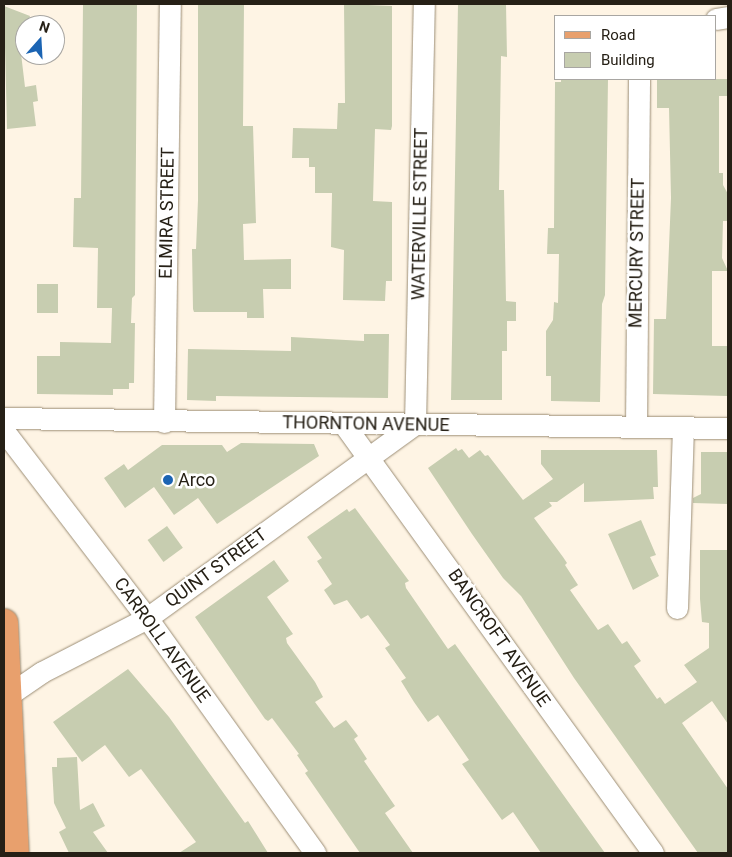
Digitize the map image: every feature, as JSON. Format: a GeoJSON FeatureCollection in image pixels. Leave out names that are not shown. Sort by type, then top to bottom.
{"type":"FeatureCollection","features":[{"type":"Feature","properties":{"kind":"main road"},"geometry":{"type":"LineString","coordinates":[[4,623],[15,853]]}},
{"type":"Feature","properties":{"kind":"street","name":"ELMIRA STREET"},"geometry":{"type":"LineString","coordinates":[[164,422],[170,4]]}},
{"type":"Feature","properties":{"kind":"street","name":"WATERVILLE STREET"},"geometry":{"type":"LineString","coordinates":[[415,424],[424,4]]}},
{"type":"Feature","properties":{"kind":"street","name":"MERCURY STREET"},"geometry":{"type":"LineString","coordinates":[[636,427],[639,80]]}},
{"type":"Feature","properties":{"kind":"street","name":"THORNTON AVENUE"},"geometry":{"type":"LineString","coordinates":[[4,418],[164,422],[728,428]]}},
{"type":"Feature","properties":{"kind":"street","name":"BANCROFT AVENUE"},"geometry":{"type":"LineString","coordinates":[[343,423],[370,457],[652,853]]}},
{"type":"Feature","properties":{"kind":"street","name":"QUINT STREET"},"geometry":{"type":"LineString","coordinates":[[7,696],[42,672],[147,618],[415,424]]}},
{"type":"Feature","properties":{"kind":"street"},"geometry":{"type":"LineString","coordinates":[[677,608],[683,427]]}},
{"type":"Feature","properties":{"kind":"street","name":"CARROLL AVENUE"},"geometry":{"type":"LineString","coordinates":[[4,431],[147,618],[315,853]]}},
{"type":"Feature","properties":{"kind":"building"},"geometry":{"type":"Polygon","coordinates":[[[83,4],[137,4],[135,295],[132,298],[131,323],[135,323],[134,383],[129,383],[129,389],[113,389],[113,395],[37,394],[37,356],[60,356],[60,342],[111,343],[112,308],[97,308],[98,248],[73,247],[74,198],[81,198],[83,4]]]}},
{"type":"Feature","properties":{"kind":"building"},"geometry":{"type":"Polygon","coordinates":[[[198,4],[244,4],[243,126],[253,126],[256,223],[243,224],[244,260],[291,259],[291,289],[263,289],[264,318],[247,318],[247,312],[194,312],[193,309],[192,249],[196,249],[198,200],[198,4]]]}},
{"type":"Feature","properties":{"kind":"building"},"geometry":{"type":"Polygon","coordinates":[[[344,4],[392,6],[392,126],[391,130],[375,129],[373,201],[392,202],[392,281],[386,281],[385,301],[343,300],[344,250],[331,247],[332,193],[315,193],[315,167],[309,167],[309,158],[292,158],[293,128],[337,129],[338,103],[345,103],[344,4]]]}},
{"type":"Feature","properties":{"kind":"building"},"geometry":{"type":"Polygon","coordinates":[[[458,4],[506,4],[507,57],[501,56],[499,190],[504,190],[506,301],[516,302],[516,321],[507,321],[507,351],[502,351],[502,400],[451,400],[458,4]]]}},
{"type":"Feature","properties":{"kind":"building"},"geometry":{"type":"Polygon","coordinates":[[[4,6],[27,15],[15,15],[15,65],[22,65],[25,87],[36,85],[38,101],[33,102],[36,126],[7,129],[4,6]]]}},
{"type":"Feature","properties":{"kind":"building"},"geometry":{"type":"Polygon","coordinates":[[[728,79],[728,96],[719,96],[719,173],[723,173],[723,185],[728,194],[728,221],[723,221],[722,258],[728,271],[712,271],[712,346],[728,346],[727,396],[653,394],[654,319],[666,319],[671,198],[669,108],[657,108],[657,80],[728,79]]]}},
{"type":"Feature","properties":{"kind":"building"},"geometry":{"type":"Polygon","coordinates":[[[561,80],[608,80],[605,295],[602,304],[600,402],[551,401],[551,376],[546,376],[546,331],[553,320],[554,302],[558,303],[559,254],[547,254],[548,228],[554,228],[555,82],[561,82],[561,80]]]}},
{"type":"Feature","properties":{"kind":"building"},"geometry":{"type":"Polygon","coordinates":[[[37,284],[58,284],[58,313],[37,313],[37,284]]]}},
{"type":"Feature","properties":{"kind":"building"},"geometry":{"type":"Polygon","coordinates":[[[364,334],[389,334],[388,398],[216,396],[216,401],[187,400],[188,349],[291,351],[291,337],[364,341],[364,334]]]}},
{"type":"Feature","properties":{"kind":"building"},"geometry":{"type":"Polygon","coordinates":[[[241,443],[314,444],[319,456],[217,524],[198,498],[174,515],[154,487],[125,508],[104,478],[124,464],[128,470],[162,445],[222,445],[227,452],[241,443]]]}},
{"type":"Feature","properties":{"kind":"building"},"geometry":{"type":"Polygon","coordinates":[[[456,448],[458,451],[462,449],[469,458],[480,450],[485,456],[488,455],[523,500],[553,479],[541,464],[541,450],[657,450],[658,487],[653,487],[654,499],[584,502],[584,483],[557,502],[549,502],[552,506],[534,518],[567,563],[565,565],[578,585],[570,590],[598,630],[608,624],[622,644],[627,641],[641,661],[634,666],[657,699],[660,697],[665,704],[697,682],[684,665],[709,648],[709,623],[702,622],[700,550],[728,550],[728,724],[712,701],[682,723],[728,789],[728,853],[698,853],[574,678],[521,596],[503,578],[472,534],[428,468],[456,448]]]}},
{"type":"Feature","properties":{"kind":"building"},"geometry":{"type":"Polygon","coordinates":[[[701,452],[728,452],[728,504],[693,503],[693,498],[701,494],[701,452]]]}},
{"type":"Feature","properties":{"kind":"building"},"geometry":{"type":"Polygon","coordinates":[[[355,508],[409,581],[405,583],[406,588],[448,649],[455,644],[605,853],[541,853],[513,812],[502,820],[462,764],[469,760],[438,715],[428,722],[414,702],[401,681],[406,678],[385,648],[390,645],[368,615],[361,619],[347,600],[334,605],[324,590],[332,584],[317,561],[322,558],[307,537],[347,509],[349,512],[355,508]]]}},
{"type":"Feature","properties":{"kind":"building"},"geometry":{"type":"Polygon","coordinates":[[[641,520],[656,555],[650,557],[659,576],[633,590],[608,534],[641,520]]]}},
{"type":"Feature","properties":{"kind":"building"},"geometry":{"type":"Polygon","coordinates":[[[167,526],[183,548],[163,562],[148,540],[167,526]]]}},
{"type":"Feature","properties":{"kind":"building"},"geometry":{"type":"Polygon","coordinates":[[[274,560],[289,581],[267,597],[293,634],[286,638],[287,643],[315,682],[323,697],[315,702],[334,728],[346,720],[358,736],[354,739],[367,759],[364,761],[395,806],[385,813],[413,853],[360,853],[305,773],[308,771],[297,755],[299,754],[272,718],[268,721],[265,719],[195,617],[274,560]]]}},
{"type":"Feature","properties":{"kind":"building"},"geometry":{"type":"Polygon","coordinates":[[[128,669],[169,717],[245,823],[248,821],[268,853],[179,853],[196,842],[141,769],[129,777],[105,745],[82,762],[53,722],[128,669]]]}},
{"type":"Feature","properties":{"kind":"building"},"geometry":{"type":"Polygon","coordinates":[[[77,757],[80,810],[93,803],[105,826],[93,832],[108,853],[69,853],[59,832],[66,828],[54,803],[52,767],[57,767],[57,758],[77,757]]]}},
{"type":"Feature","properties":{"kind":"place","name":"Arco"},"geometry":{"type":"Point","coordinates":[168,480]}}]}
